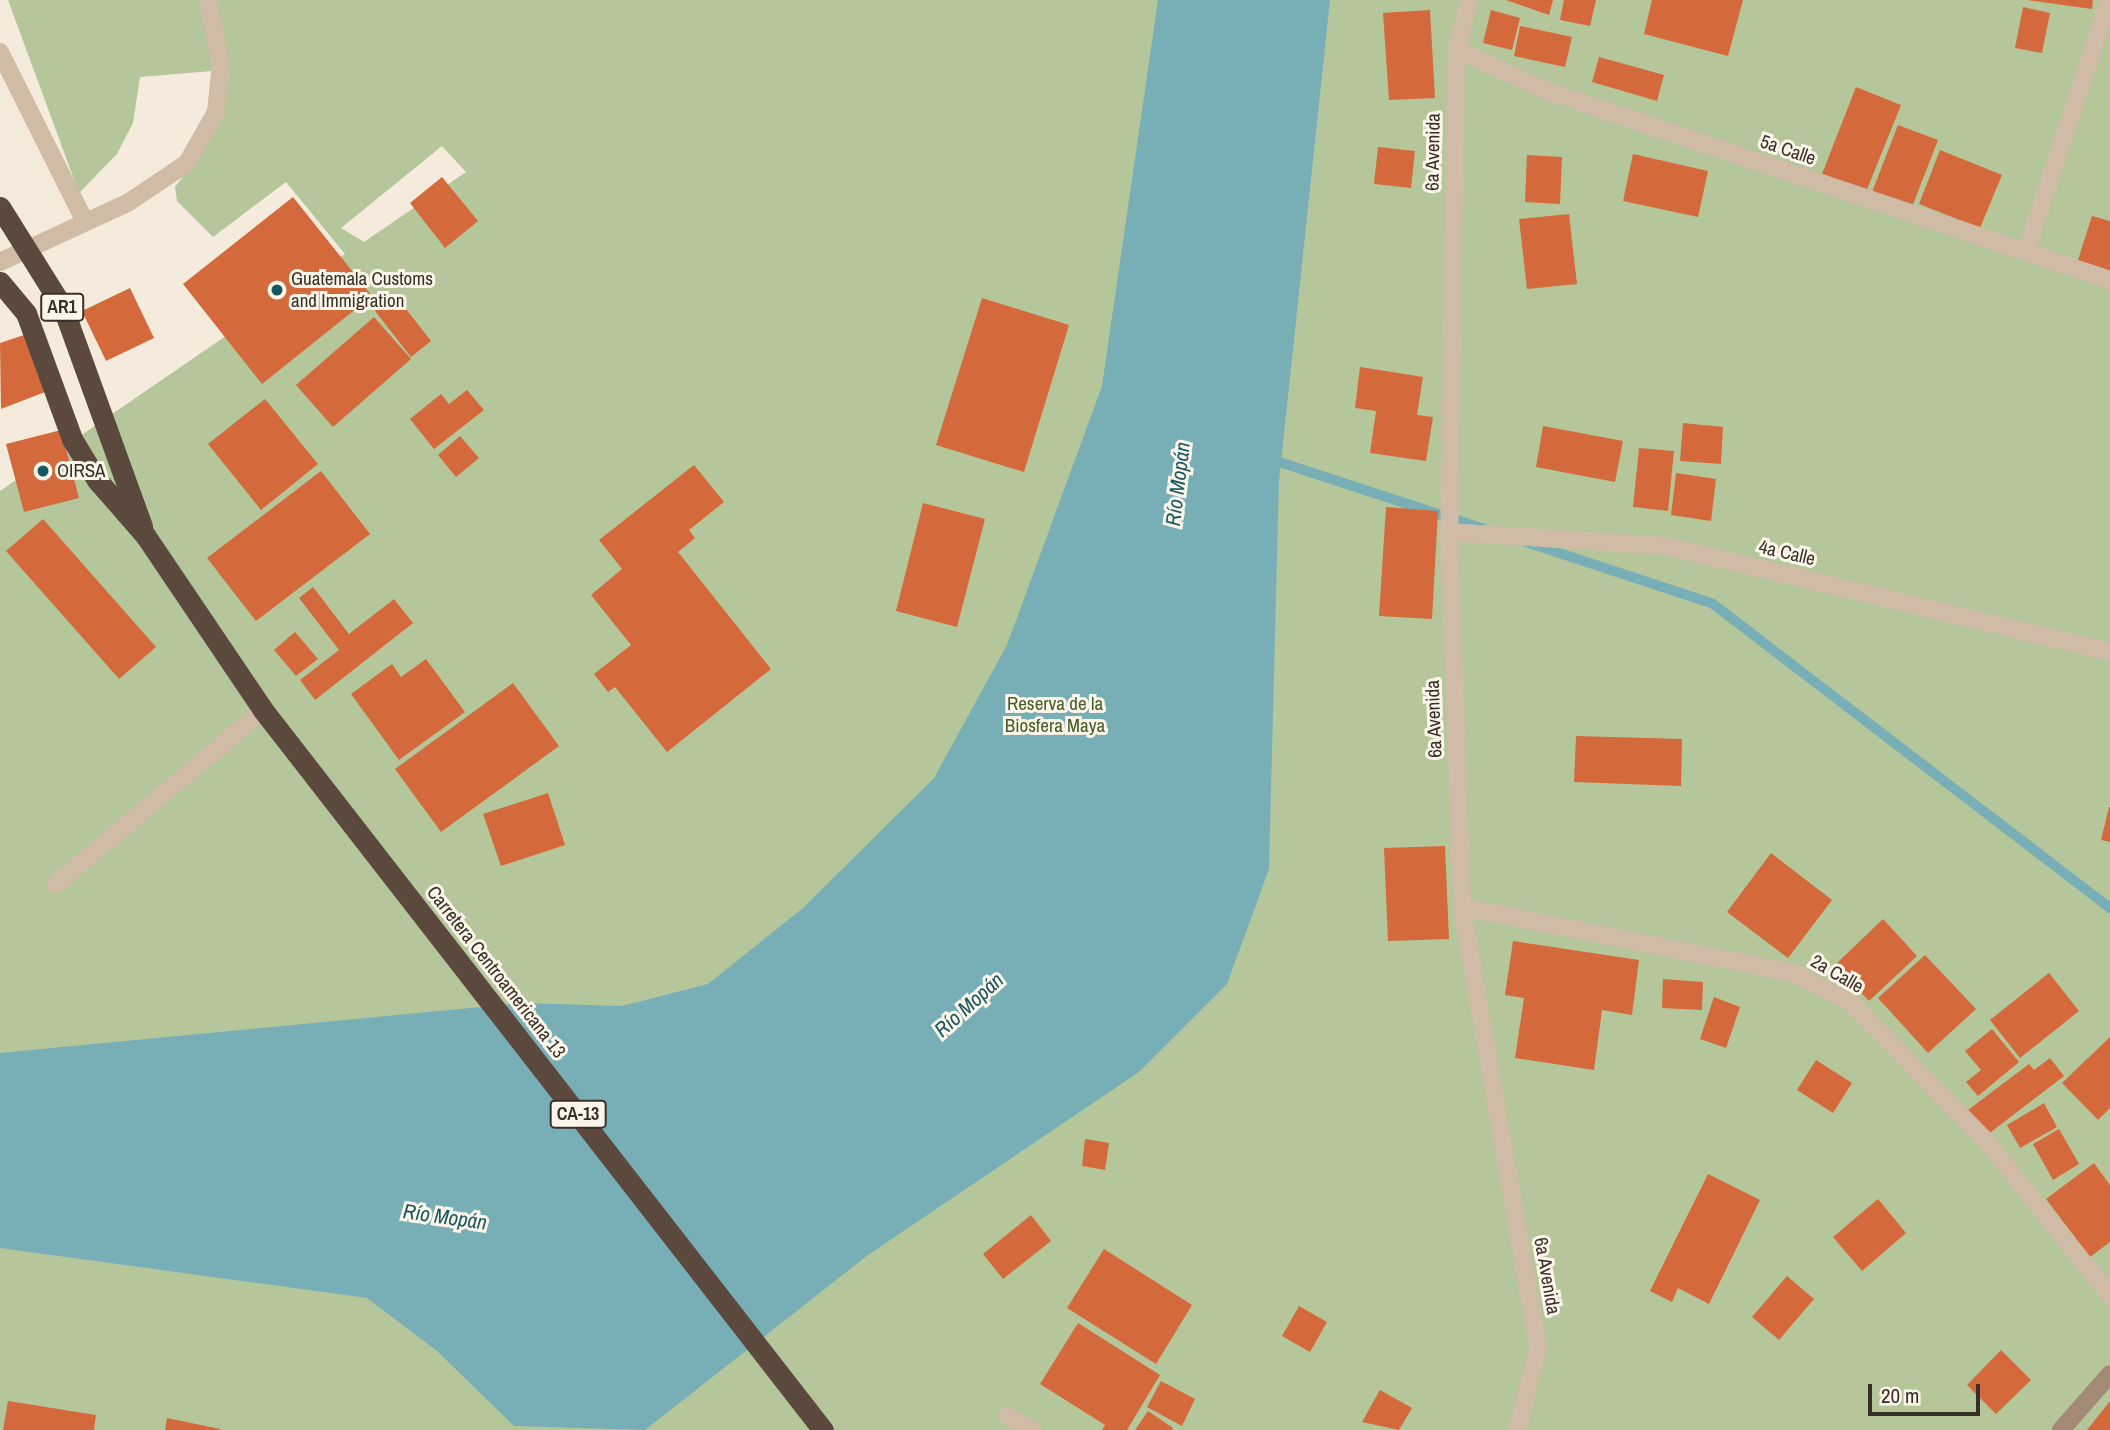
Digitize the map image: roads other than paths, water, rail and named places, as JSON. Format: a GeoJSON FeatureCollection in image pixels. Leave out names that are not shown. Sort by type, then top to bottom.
{"type":"FeatureCollection","features":[{"type":"Feature","properties":{"kind":"highway","name":"AR1"},"geometry":{"type":"LineString","coordinates":[[0,207],[28,247],[63,308],[107,416]]}},
{"type":"Feature","properties":{"kind":"highway","name":"AR1"},"geometry":{"type":"LineString","coordinates":[[0,282],[26,313],[72,437]]}},
{"type":"Feature","properties":{"kind":"highway","name":"Carretera Centroamericana 13"},"geometry":{"type":"LineString","coordinates":[[107,416],[145,534]]}},
{"type":"Feature","properties":{"kind":"highway","name":"Carretera Centroamericana 13"},"geometry":{"type":"LineString","coordinates":[[72,437],[97,480],[145,534],[263,710],[817,1421]]}},
{"type":"Feature","properties":{"kind":"street"},"geometry":{"type":"LineString","coordinates":[[0,262],[129,202],[187,163],[216,112],[221,64],[208,0]]}},
{"type":"Feature","properties":{"kind":"street","name":"6a Avenida"},"geometry":{"type":"LineString","coordinates":[[1469,0],[1456,49],[1449,532],[1462,907],[1538,1348],[1517,1430]]}},
{"type":"Feature","properties":{"kind":"street"},"geometry":{"type":"LineString","coordinates":[[2026,252],[2109,0]]}},
{"type":"Feature","properties":{"kind":"street","name":"5a Calle"},"geometry":{"type":"LineString","coordinates":[[1456,49],[1547,92],[2110,280]]}},
{"type":"Feature","properties":{"kind":"street"},"geometry":{"type":"LineString","coordinates":[[0,52],[85,222]]}},
{"type":"Feature","properties":{"kind":"street","name":"4a Calle"},"geometry":{"type":"LineString","coordinates":[[1449,532],[1666,546],[2110,652]]}},
{"type":"Feature","properties":{"kind":"street"},"geometry":{"type":"LineString","coordinates":[[57,884],[263,710]]}},
{"type":"Feature","properties":{"kind":"street","name":"2a Calle"},"geometry":{"type":"LineString","coordinates":[[1462,907],[1793,973],[1851,1003],[1988,1143],[2110,1296]]}},
{"type":"Feature","properties":{"kind":"street"},"geometry":{"type":"LineString","coordinates":[[2061,1430],[2110,1374]]}},
{"type":"Feature","properties":{"kind":"street"},"geometry":{"type":"LineString","coordinates":[[1007,1416],[1032,1430]]}},
{"type":"Feature","properties":{"kind":"water","name":"Río Mopán"},"geometry":{"type":"Polygon","coordinates":[[[1158,0],[1330,0],[1279,481],[1269,869],[1227,984],[1139,1072],[868,1255],[645,1430],[514,1426],[437,1351],[367,1298],[0,1248],[0,1053],[522,1003],[622,1006],[708,984],[803,908],[934,778],[1007,645],[1102,386],[1158,0]]]}},
{"type":"Feature","properties":{"kind":"waterway"},"geometry":{"type":"LineString","coordinates":[[1270,459],[1484,529]]}},
{"type":"Feature","properties":{"kind":"waterway"},"geometry":{"type":"LineString","coordinates":[[1526,542],[1713,604],[2110,908]]}},
{"type":"Feature","properties":{"kind":"place","name":"Guatemala Customs and Immigration"},"geometry":{"type":"Point","coordinates":[277,290]}},
{"type":"Feature","properties":{"kind":"place","name":"OIRSA"},"geometry":{"type":"Point","coordinates":[43,471]}},
{"type":"Feature","properties":{"kind":"park label","name":"Reserva de la Biosfera Maya"},"geometry":{"type":"Point","coordinates":[1055,715]}}]}
